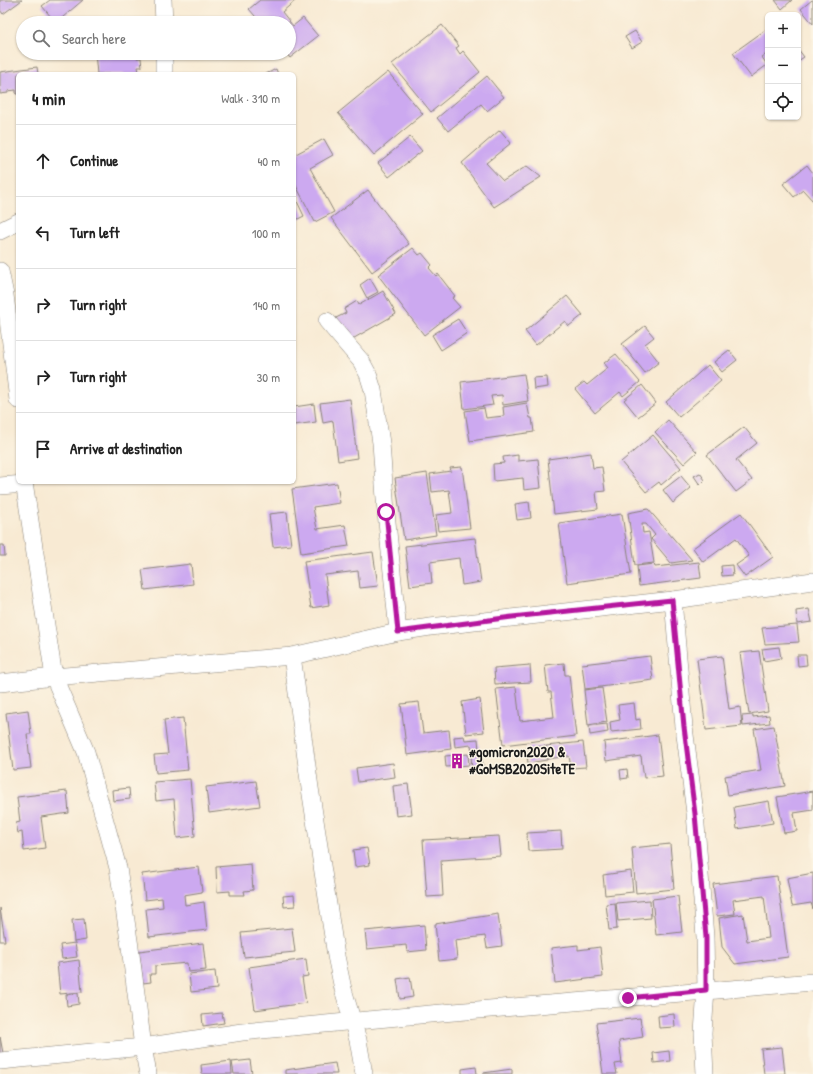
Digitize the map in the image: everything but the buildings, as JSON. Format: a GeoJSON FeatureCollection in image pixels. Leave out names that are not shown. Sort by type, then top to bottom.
{"type":"FeatureCollection","features":[{"type":"Feature","properties":{"kind":"street"},"geometry":{"type":"LineString","coordinates":[[163,0],[164,16]]}},
{"type":"Feature","properties":{"kind":"street"},"geometry":{"type":"LineString","coordinates":[[164,60],[164,72]]}},
{"type":"Feature","properties":{"kind":"street"},"geometry":{"type":"LineString","coordinates":[[0,231],[16,223]]}},
{"type":"Feature","properties":{"kind":"street"},"geometry":{"type":"LineString","coordinates":[[0,271],[5,295],[16,384]]}},
{"type":"Feature","properties":{"kind":"street"},"geometry":{"type":"LineString","coordinates":[[327,321],[361,361],[368,374],[373,390],[381,443],[386,512],[398,632]]}},
{"type":"Feature","properties":{"kind":"street"},"geometry":{"type":"LineString","coordinates":[[0,486],[16,484]]}},
{"type":"Feature","properties":{"kind":"street"},"geometry":{"type":"LineString","coordinates":[[24,484],[54,677],[86,752],[118,868],[148,1074]]}},
{"type":"Feature","properties":{"kind":"street"},"geometry":{"type":"LineString","coordinates":[[0,683],[292,656],[398,632],[469,622],[672,600],[813,581]]}},
{"type":"Feature","properties":{"kind":"street"},"geometry":{"type":"LineString","coordinates":[[672,600],[684,727],[696,821],[706,937],[706,990],[703,1034],[705,1074]]}},
{"type":"Feature","properties":{"kind":"street"},"geometry":{"type":"LineString","coordinates":[[292,656],[310,788],[336,956],[353,1022],[364,1074]]}},
{"type":"Feature","properties":{"kind":"street"},"geometry":{"type":"LineString","coordinates":[[0,1061],[143,1047],[242,1032],[430,1014],[813,982]]}},
{"type":"Feature","properties":{"kind":"place","name":"#gomicron2020 & #GoMSB2020SiteTE"},"geometry":{"type":"Point","coordinates":[457,761]}},
{"type":"Feature","properties":{"kind":"route"},"geometry":{"type":"LineString","coordinates":[[386,512],[398,632],[512,617],[672,600],[684,727],[695,814],[706,937],[706,990],[628,998]]}}]}
